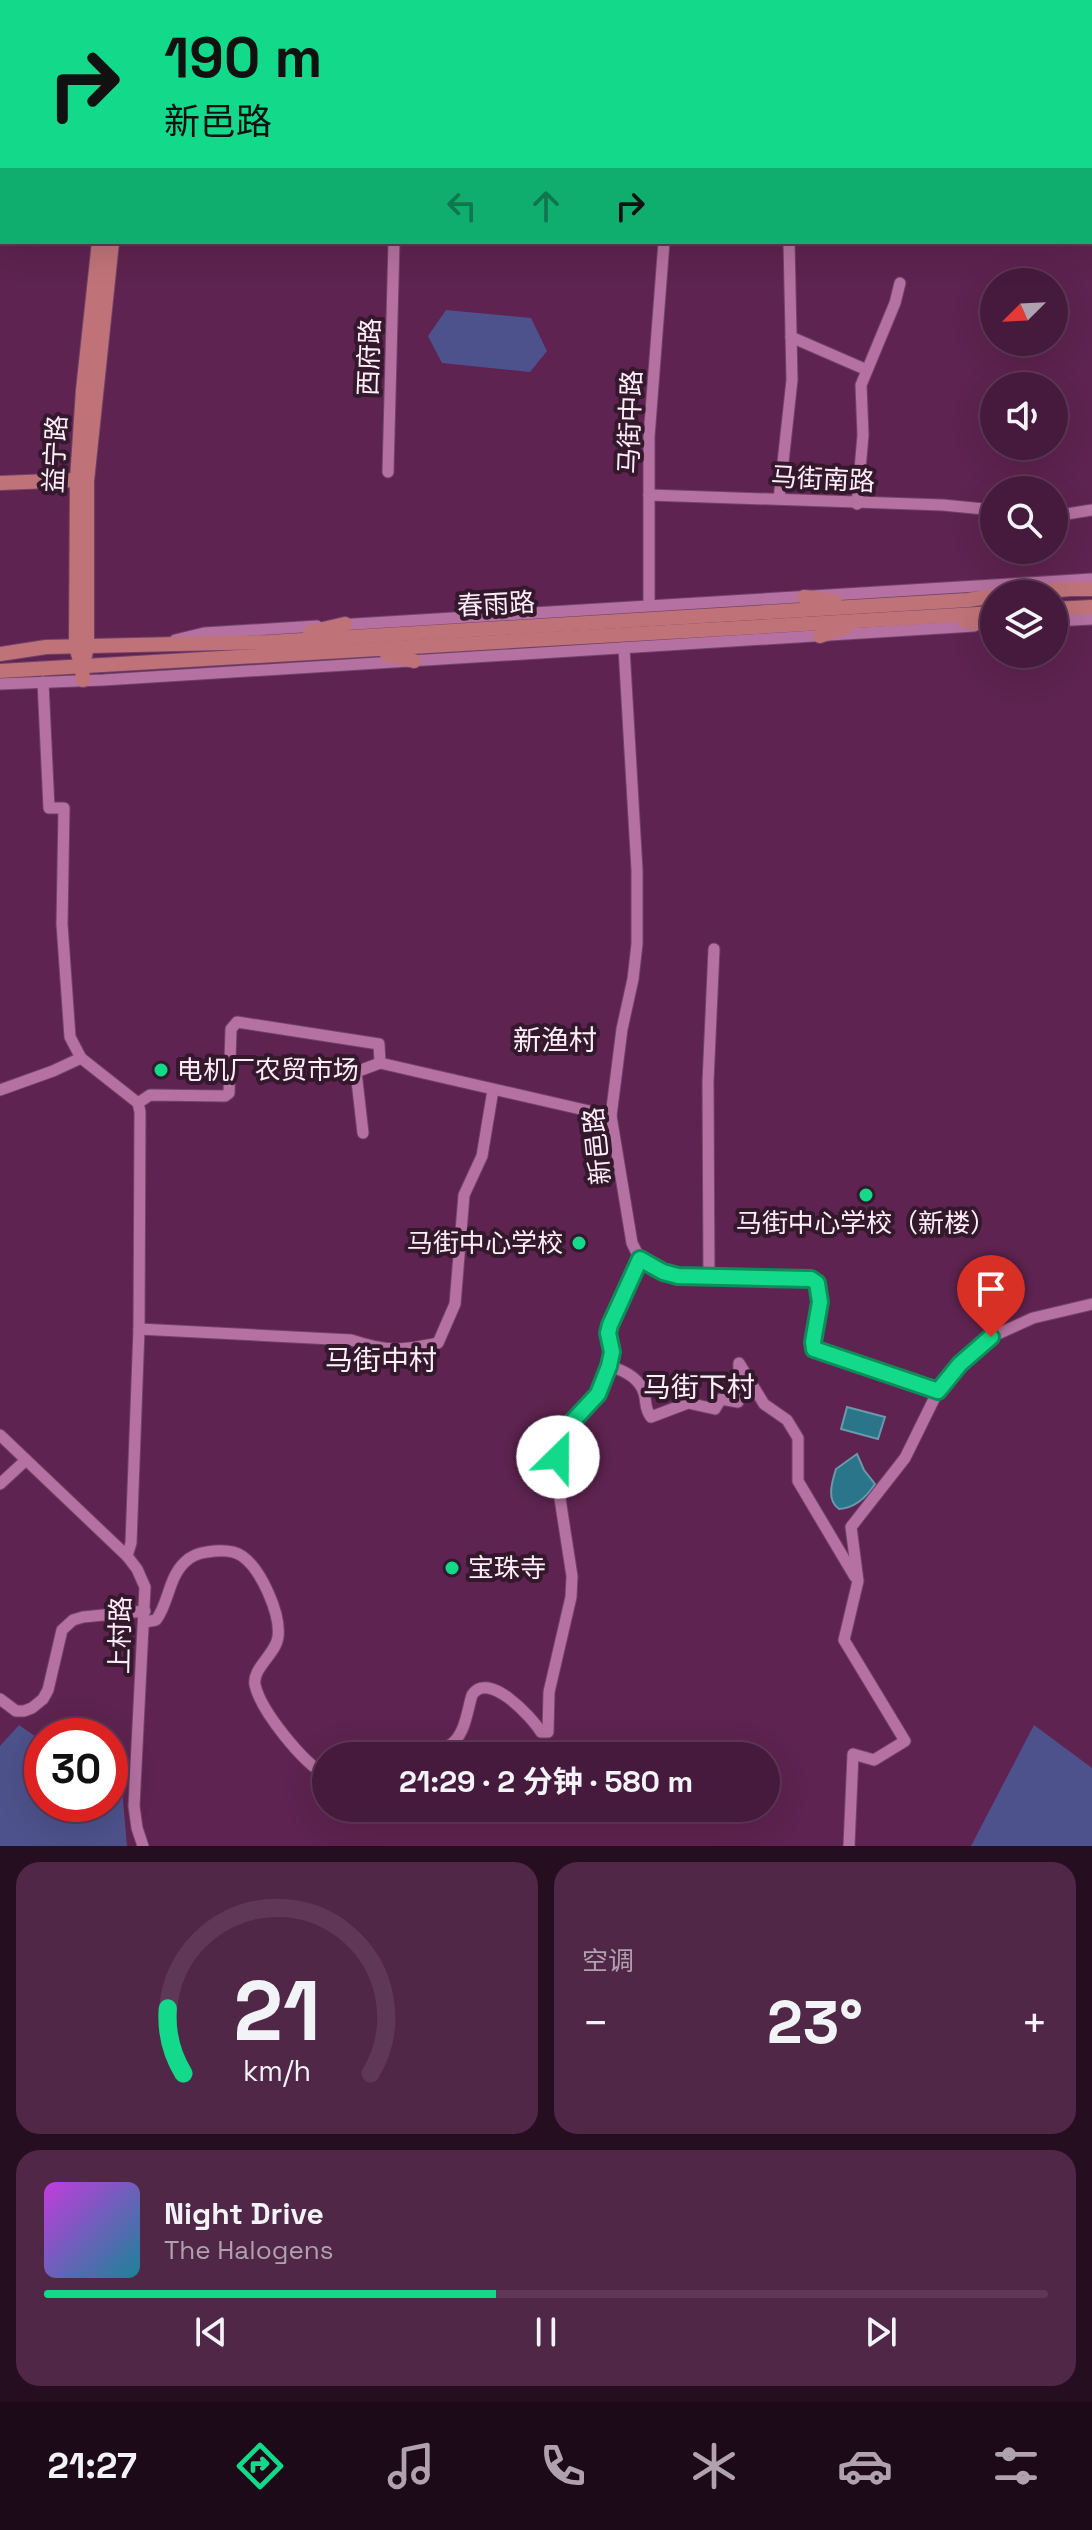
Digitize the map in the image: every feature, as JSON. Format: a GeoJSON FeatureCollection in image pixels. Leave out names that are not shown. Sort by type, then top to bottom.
{"type":"FeatureCollection","features":[{"type":"Feature","properties":{"kind":"main road","name":"益宁路"},"geometry":{"type":"LineString","coordinates":[[83,674],[77,480],[99,244]]}},
{"type":"Feature","properties":{"kind":"main road","name":"益宁路"},"geometry":{"type":"LineString","coordinates":[[81,647],[87,481],[112,244]]}},
{"type":"Feature","properties":{"kind":"main road"},"geometry":{"type":"LineString","coordinates":[[0,483],[77,480]]}},
{"type":"Feature","properties":{"kind":"main road"},"geometry":{"type":"LineString","coordinates":[[1068,590],[1092,589]]}},
{"type":"Feature","properties":{"kind":"main road"},"geometry":{"type":"LineString","coordinates":[[804,597],[865,613]]}},
{"type":"Feature","properties":{"kind":"main road","name":"春雨路"},"geometry":{"type":"LineString","coordinates":[[0,671],[83,674],[865,613],[980,598]]}},
{"type":"Feature","properties":{"kind":"main road"},"geometry":{"type":"LineString","coordinates":[[1068,608],[1092,607]]}},
{"type":"Feature","properties":{"kind":"main road"},"geometry":{"type":"LineString","coordinates":[[820,636],[865,613]]}},
{"type":"Feature","properties":{"kind":"main road","name":"春雨路"},"geometry":{"type":"LineString","coordinates":[[0,654],[46,647],[269,642],[865,613],[980,620]]}},
{"type":"Feature","properties":{"kind":"main road"},"geometry":{"type":"LineString","coordinates":[[269,642],[345,624]]}},
{"type":"Feature","properties":{"kind":"main road"},"geometry":{"type":"LineString","coordinates":[[367,651],[414,661]]}},
{"type":"Feature","properties":{"kind":"street","name":"西府路"},"geometry":{"type":"LineString","coordinates":[[388,472],[394,244]]}},
{"type":"Feature","properties":{"kind":"street","name":"马街中路"},"geometry":{"type":"LineString","coordinates":[[649,605],[649,437],[664,244]]}},
{"type":"Feature","properties":{"kind":"street"},"geometry":{"type":"LineString","coordinates":[[779,499],[792,380],[789,244]]}},
{"type":"Feature","properties":{"kind":"street"},"geometry":{"type":"LineString","coordinates":[[857,504],[863,435],[861,385],[895,303],[900,283]]}},
{"type":"Feature","properties":{"kind":"street"},"geometry":{"type":"LineString","coordinates":[[791,337],[867,370]]}},
{"type":"Feature","properties":{"kind":"street","name":"马街南路"},"geometry":{"type":"LineString","coordinates":[[649,495],[980,509]]}},
{"type":"Feature","properties":{"kind":"street"},"geometry":{"type":"LineString","coordinates":[[1068,514],[1092,510]]}},
{"type":"Feature","properties":{"kind":"street"},"geometry":{"type":"LineString","coordinates":[[159,644],[204,633],[1085,579]]}},
{"type":"Feature","properties":{"kind":"street"},"geometry":{"type":"LineString","coordinates":[[1068,620],[1092,619]]}},
{"type":"Feature","properties":{"kind":"street"},"geometry":{"type":"LineString","coordinates":[[0,684],[43,682],[83,674],[414,661],[820,636],[980,622]]}},
{"type":"Feature","properties":{"kind":"street"},"geometry":{"type":"LineString","coordinates":[[0,646],[46,647]]}},
{"type":"Feature","properties":{"kind":"street","name":"新邑路"},"geometry":{"type":"LineString","coordinates":[[624,648],[637,870],[637,944],[611,1116],[632,1243],[640,1259]]}},
{"type":"Feature","properties":{"kind":"street"},"geometry":{"type":"LineString","coordinates":[[43,682],[49,808],[64,808],[62,924],[70,1037],[81,1058],[138,1103],[140,1112],[139,1329],[131,1543],[127,1556]]}},
{"type":"Feature","properties":{"kind":"street"},"geometry":{"type":"LineString","coordinates":[[709,1277],[708,1082],[714,949]]}},
{"type":"Feature","properties":{"kind":"street"},"geometry":{"type":"LineString","coordinates":[[138,1103],[150,1095],[225,1096],[229,1093],[231,1029],[237,1022],[379,1044],[380,1063]]}},
{"type":"Feature","properties":{"kind":"street"},"geometry":{"type":"LineString","coordinates":[[0,1090],[81,1058]]}},
{"type":"Feature","properties":{"kind":"street"},"geometry":{"type":"LineString","coordinates":[[363,1133],[356,1072],[380,1063],[611,1116]]}},
{"type":"Feature","properties":{"kind":"street"},"geometry":{"type":"LineString","coordinates":[[139,1329],[351,1340],[380,1349],[406,1350],[438,1343],[455,1304],[464,1195],[482,1156],[493,1090]]}},
{"type":"Feature","properties":{"kind":"street"},"geometry":{"type":"LineString","coordinates":[[454,1742],[459,1739],[472,1695],[483,1686],[496,1690],[522,1709],[541,1732],[548,1732],[549,1692],[571,1597],[572,1576],[556,1473],[558,1457],[572,1422],[598,1394],[612,1352],[608,1333],[610,1325],[640,1259],[663,1272],[709,1277],[811,1279],[817,1283],[820,1302],[814,1349],[938,1391]]}},
{"type":"Feature","properties":{"kind":"street"},"geometry":{"type":"LineString","coordinates":[[849,1846],[853,1754],[874,1760],[905,1741],[844,1640],[858,1581],[851,1527],[905,1458],[938,1391],[960,1364],[991,1337],[1033,1318],[1092,1304]]}},
{"type":"Feature","properties":{"kind":"street"},"geometry":{"type":"LineString","coordinates":[[609,1366],[627,1371],[644,1391],[644,1409],[651,1417],[688,1403],[715,1409],[721,1399],[738,1402],[739,1363],[764,1404],[787,1420],[798,1438],[798,1481],[858,1581]]}},
{"type":"Feature","properties":{"kind":"street","name":"上村路"},"geometry":{"type":"LineString","coordinates":[[0,1435],[127,1556],[145,1587],[134,1806],[143,1846]]}},
{"type":"Feature","properties":{"kind":"street"},"geometry":{"type":"LineString","coordinates":[[0,1484],[26,1460]]}},
{"type":"Feature","properties":{"kind":"street"},"geometry":{"type":"LineString","coordinates":[[0,1699],[16,1711],[32,1708],[43,1699],[48,1690],[62,1630],[73,1620],[83,1617],[145,1617],[156,1620],[164,1610],[166,1594],[185,1562],[198,1553],[227,1550],[240,1554],[252,1564],[276,1614],[278,1637],[255,1677],[255,1687],[271,1716],[312,1764]]}},
{"type":"Feature","properties":{"kind":"shaded area"},"geometry":{"type":"Polygon","coordinates":[[[446,310],[531,318],[547,351],[530,372],[442,363],[428,336],[446,310]]]}},
{"type":"Feature","properties":{"kind":"shaded area"},"geometry":{"type":"Polygon","coordinates":[[[847,1407],[885,1417],[878,1439],[841,1429],[847,1407]]]}},
{"type":"Feature","properties":{"kind":"shaded area"},"geometry":{"type":"Polygon","coordinates":[[[857,1454],[875,1484],[860,1501],[839,1509],[831,1496],[836,1469],[857,1454]]]}},
{"type":"Feature","properties":{"kind":"shaded area"},"geometry":{"type":"Polygon","coordinates":[[[19,1725],[24,1728],[24,1822],[125,1822],[127,1846],[0,1846],[0,1746],[19,1725]]]}},
{"type":"Feature","properties":{"kind":"shaded area"},"geometry":{"type":"Polygon","coordinates":[[[1034,1725],[1092,1768],[1092,1846],[971,1846],[1034,1725]]]}},
{"type":"Feature","properties":{"kind":"place","name":"电机厂农贸市场"},"geometry":{"type":"Point","coordinates":[161,1070]}},
{"type":"Feature","properties":{"kind":"place","name":"马街中心学校（新楼）"},"geometry":{"type":"Point","coordinates":[866,1195]}},
{"type":"Feature","properties":{"kind":"place","name":"马街中心学校"},"geometry":{"type":"Point","coordinates":[579,1243]}},
{"type":"Feature","properties":{"kind":"place","name":"宝珠寺"},"geometry":{"type":"Point","coordinates":[452,1568]}},
{"type":"Feature","properties":{"kind":"district","name":"新渔村"},"geometry":{"type":"Point","coordinates":[555,1040]}},
{"type":"Feature","properties":{"kind":"district","name":"马街中村"},"geometry":{"type":"Point","coordinates":[381,1360]}},
{"type":"Feature","properties":{"kind":"district","name":"马街下村"},"geometry":{"type":"Point","coordinates":[699,1387]}},
{"type":"Feature","properties":{"kind":"route"},"geometry":{"type":"LineString","coordinates":[[558,1457],[572,1422],[598,1394],[612,1352],[608,1333],[610,1325],[640,1259],[650,1267],[678,1276],[811,1279],[817,1283],[820,1302],[814,1349],[938,1391],[960,1364],[991,1337]]}}]}
